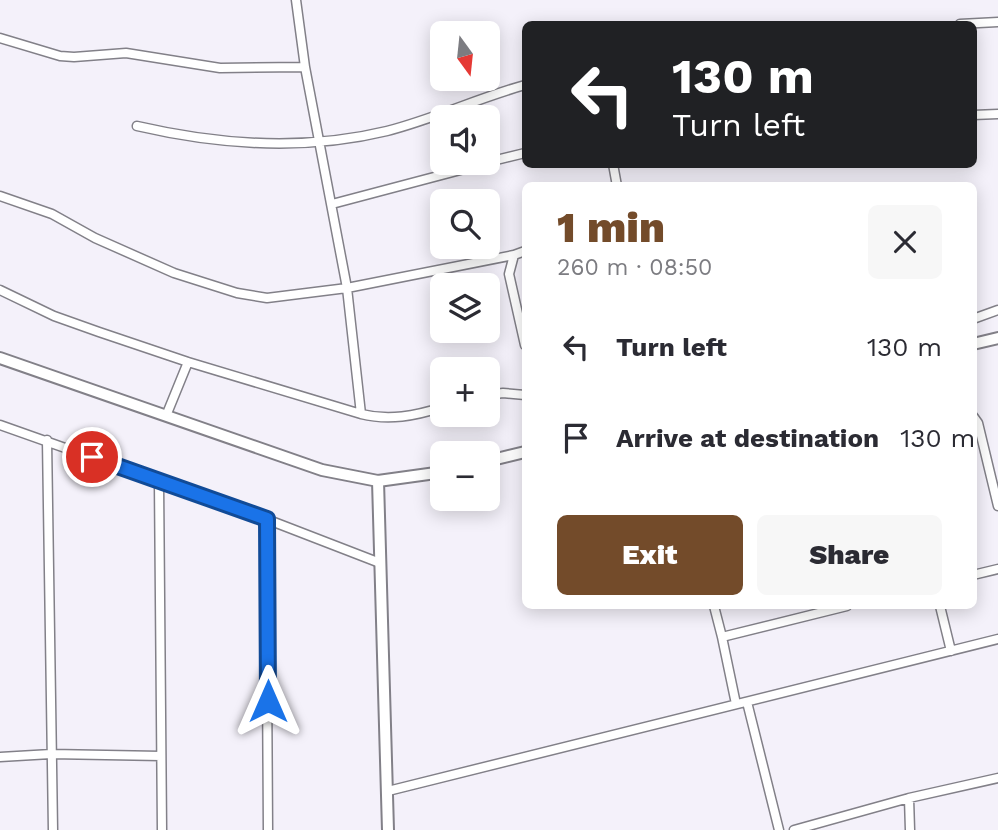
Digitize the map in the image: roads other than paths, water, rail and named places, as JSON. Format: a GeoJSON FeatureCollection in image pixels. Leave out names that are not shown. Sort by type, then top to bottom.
{"type":"FeatureCollection","features":[{"type":"Feature","properties":{"kind":"street"},"geometry":{"type":"LineString","coordinates":[[296,0],[305,66],[348,288],[361,414]]}},
{"type":"Feature","properties":{"kind":"street"},"geometry":{"type":"LineString","coordinates":[[977,23],[998,22]]}},
{"type":"Feature","properties":{"kind":"street"},"geometry":{"type":"LineString","coordinates":[[0,38],[60,56],[126,53],[220,68],[305,66]]}},
{"type":"Feature","properties":{"kind":"street"},"geometry":{"type":"LineString","coordinates":[[137,125],[169,133],[235,142],[321,144],[386,131],[522,87]]}},
{"type":"Feature","properties":{"kind":"street"},"geometry":{"type":"LineString","coordinates":[[977,116],[998,114]]}},
{"type":"Feature","properties":{"kind":"street"},"geometry":{"type":"LineString","coordinates":[[500,160],[522,154]]}},
{"type":"Feature","properties":{"kind":"street"},"geometry":{"type":"LineString","coordinates":[[332,204],[442,175]]}},
{"type":"Feature","properties":{"kind":"street"},"geometry":{"type":"LineString","coordinates":[[0,196],[52,214],[150,263],[237,293],[267,298],[348,288],[522,252]]}},
{"type":"Feature","properties":{"kind":"street"},"geometry":{"type":"LineString","coordinates":[[514,255],[509,274],[522,332]]}},
{"type":"Feature","properties":{"kind":"street"},"geometry":{"type":"LineString","coordinates":[[0,290],[54,316],[188,362],[361,414],[394,418],[430,410]]}},
{"type":"Feature","properties":{"kind":"street"},"geometry":{"type":"LineString","coordinates":[[977,318],[998,310]]}},
{"type":"Feature","properties":{"kind":"street"},"geometry":{"type":"LineString","coordinates":[[977,343],[998,338]]}},
{"type":"Feature","properties":{"kind":"street"},"geometry":{"type":"LineString","coordinates":[[0,358],[303,464],[378,481],[430,474]]}},
{"type":"Feature","properties":{"kind":"street"},"geometry":{"type":"LineString","coordinates":[[166,416],[188,362]]}},
{"type":"Feature","properties":{"kind":"street"},"geometry":{"type":"LineString","coordinates":[[500,393],[522,395]]}},
{"type":"Feature","properties":{"kind":"street"},"geometry":{"type":"LineString","coordinates":[[977,422],[998,506]]}},
{"type":"Feature","properties":{"kind":"street"},"geometry":{"type":"LineString","coordinates":[[0,425],[267,519],[380,563]]}},
{"type":"Feature","properties":{"kind":"street"},"geometry":{"type":"LineString","coordinates":[[47,440],[53,830]]}},
{"type":"Feature","properties":{"kind":"street"},"geometry":{"type":"LineString","coordinates":[[500,458],[522,453]]}},
{"type":"Feature","properties":{"kind":"street"},"geometry":{"type":"LineString","coordinates":[[378,481],[388,830]]}},
{"type":"Feature","properties":{"kind":"street"},"geometry":{"type":"LineString","coordinates":[[159,482],[162,830]]}},
{"type":"Feature","properties":{"kind":"street"},"geometry":{"type":"LineString","coordinates":[[267,519],[268,830]]}},
{"type":"Feature","properties":{"kind":"street"},"geometry":{"type":"LineString","coordinates":[[977,574],[998,569]]}},
{"type":"Feature","properties":{"kind":"street"},"geometry":{"type":"LineString","coordinates":[[715,609],[736,704]]}},
{"type":"Feature","properties":{"kind":"street"},"geometry":{"type":"LineString","coordinates":[[722,637],[834,609]]}},
{"type":"Feature","properties":{"kind":"street"},"geometry":{"type":"LineString","coordinates":[[941,609],[951,651]]}},
{"type":"Feature","properties":{"kind":"street"},"geometry":{"type":"LineString","coordinates":[[388,791],[998,639]]}},
{"type":"Feature","properties":{"kind":"street"},"geometry":{"type":"LineString","coordinates":[[747,702],[779,830]]}},
{"type":"Feature","properties":{"kind":"street"},"geometry":{"type":"LineString","coordinates":[[0,757],[51,754],[161,756]]}},
{"type":"Feature","properties":{"kind":"street"},"geometry":{"type":"LineString","coordinates":[[794,830],[909,798],[998,778]]}},
{"type":"Feature","properties":{"kind":"street"},"geometry":{"type":"LineString","coordinates":[[909,798],[910,830]]}}]}
